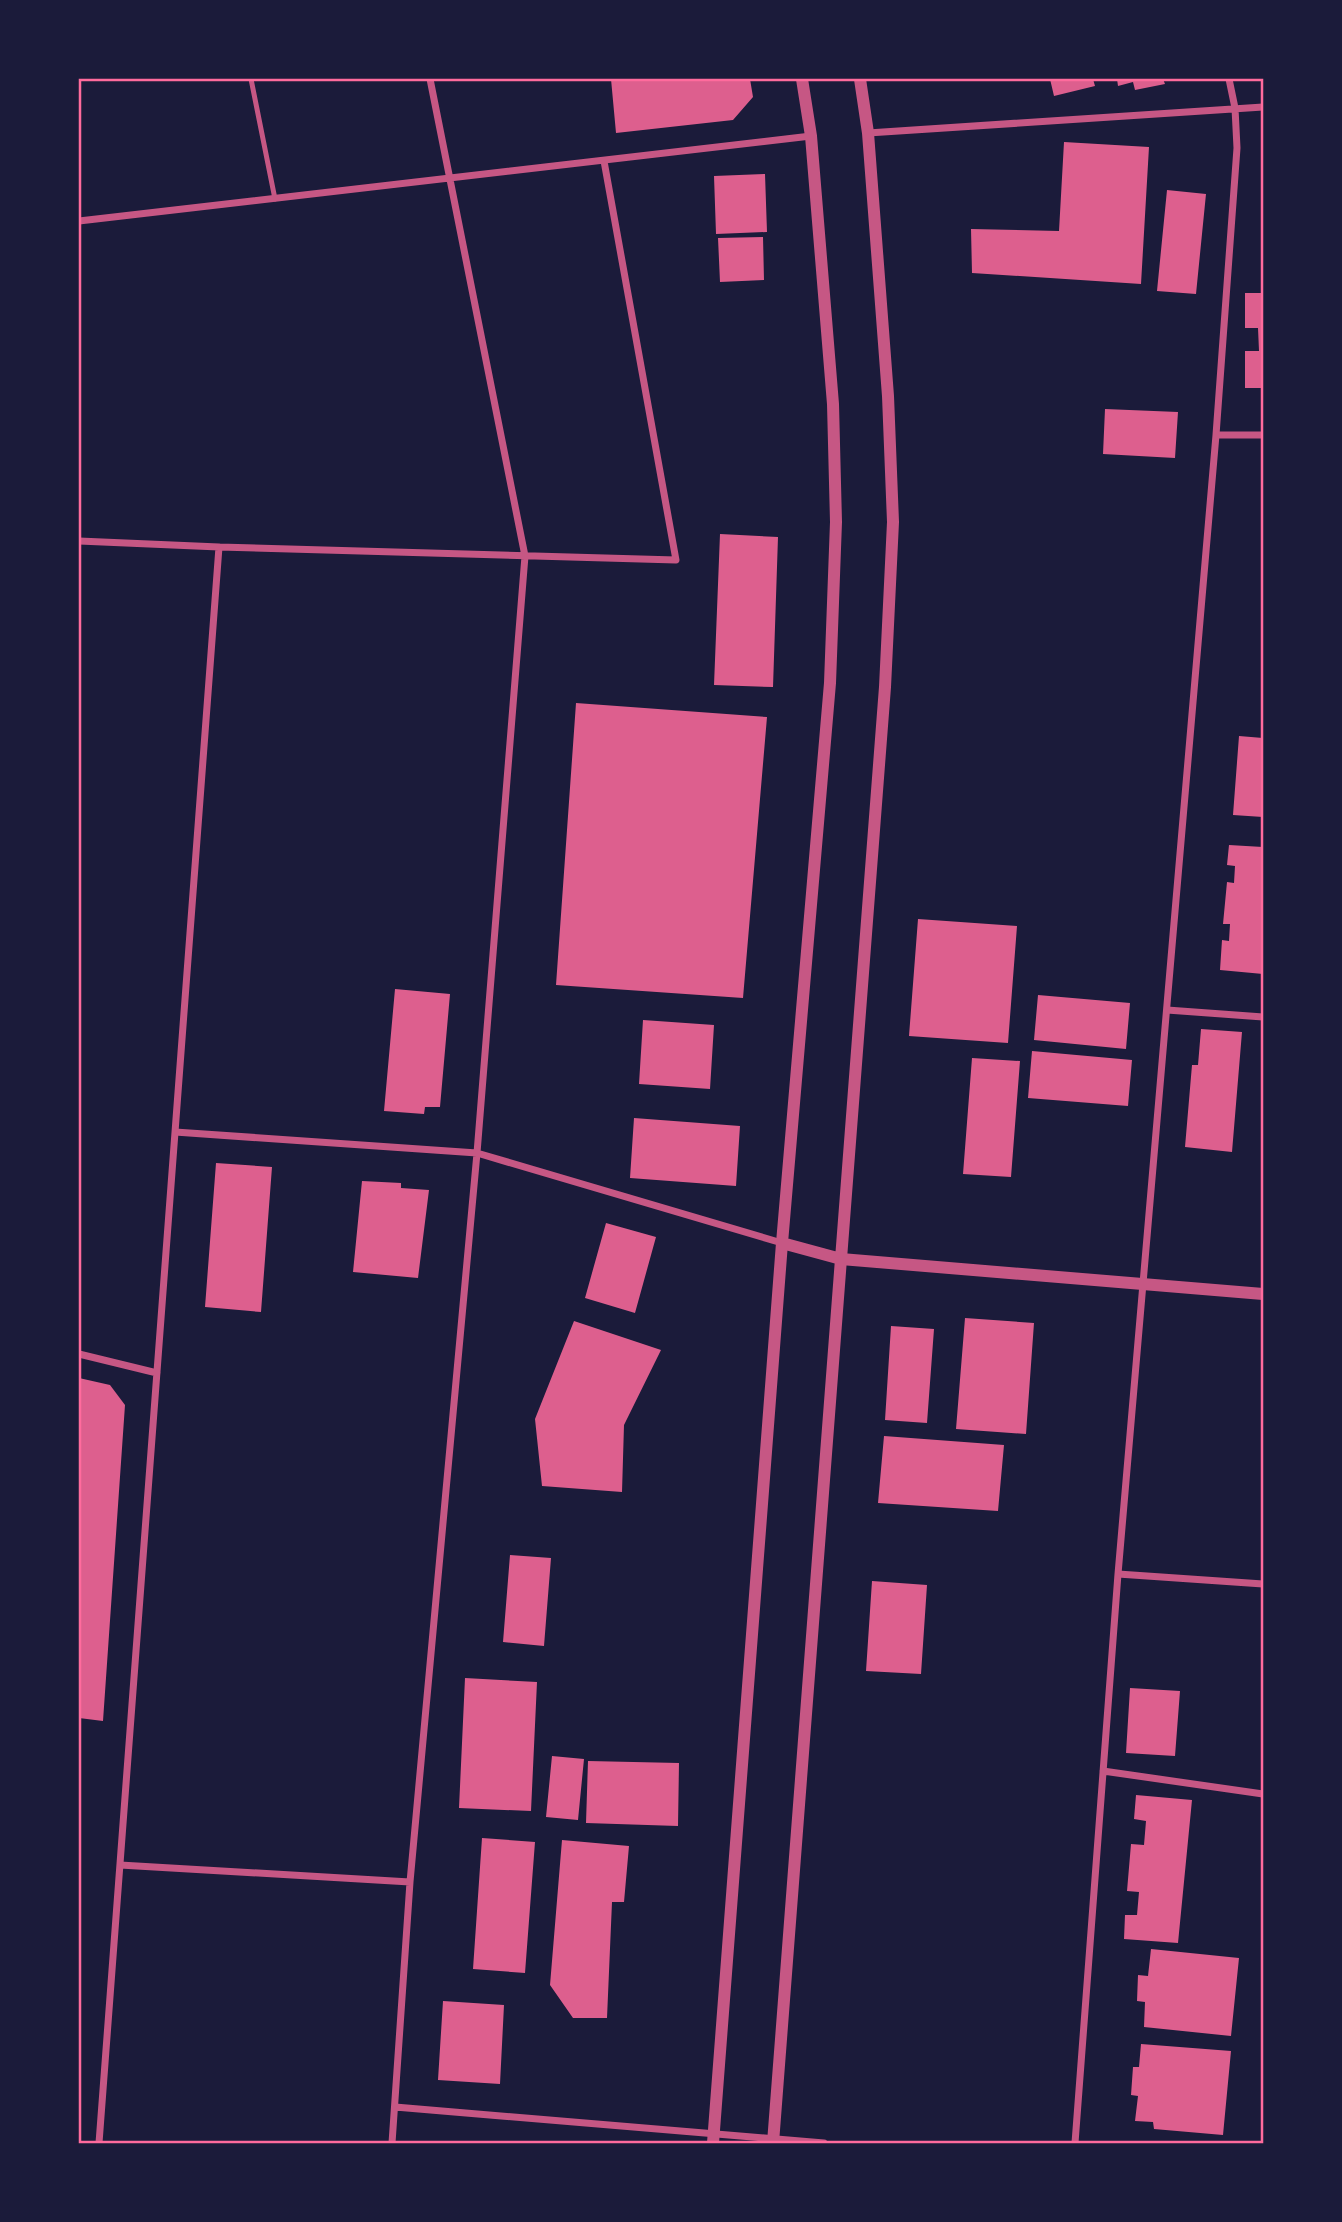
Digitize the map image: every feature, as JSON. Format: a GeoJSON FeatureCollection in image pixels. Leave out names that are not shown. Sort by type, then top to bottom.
{"type":"FeatureCollection","features":[{"type":"Feature","properties":{"kind":"street"},"geometry":{"type":"LineString","coordinates":[[392,2143],[410,1882],[477,1153],[525,556],[430,79]]}},
{"type":"Feature","properties":{"kind":"street"},"geometry":{"type":"LineString","coordinates":[[714,2139],[782,1243],[830,683],[836,522],[833,404],[811,136],[802,79]]}},
{"type":"Feature","properties":{"kind":"street"},"geometry":{"type":"LineString","coordinates":[[773,2141],[885,687],[893,522],[888,396],[869,133],[860,79]]}},
{"type":"Feature","properties":{"kind":"street"},"geometry":{"type":"LineString","coordinates":[[1075,2143],[1118,1574],[1216,435],[1237,148],[1235,108],[1228,79]]}},
{"type":"Feature","properties":{"kind":"street"},"geometry":{"type":"LineString","coordinates":[[869,133],[1263,107]]}},
{"type":"Feature","properties":{"kind":"street"},"geometry":{"type":"LineString","coordinates":[[79,221],[811,136]]}},
{"type":"Feature","properties":{"kind":"street"},"geometry":{"type":"LineString","coordinates":[[79,541],[677,560],[604,161]]}},
{"type":"Feature","properties":{"kind":"street"},"geometry":{"type":"LineString","coordinates":[[1216,435],[1263,435]]}},
{"type":"Feature","properties":{"kind":"street"},"geometry":{"type":"LineString","coordinates":[[99,2143],[219,547]]}},
{"type":"Feature","properties":{"kind":"street"},"geometry":{"type":"LineString","coordinates":[[1167,1010],[1263,1017]]}},
{"type":"Feature","properties":{"kind":"street"},"geometry":{"type":"LineString","coordinates":[[175,1132],[477,1153],[841,1259],[1263,1293]]}},
{"type":"Feature","properties":{"kind":"street"},"geometry":{"type":"LineString","coordinates":[[79,1354],[157,1373]]}},
{"type":"Feature","properties":{"kind":"street"},"geometry":{"type":"LineString","coordinates":[[1118,1574],[1263,1584]]}},
{"type":"Feature","properties":{"kind":"street"},"geometry":{"type":"LineString","coordinates":[[1103,1771],[1263,1794]]}},
{"type":"Feature","properties":{"kind":"street"},"geometry":{"type":"LineString","coordinates":[[120,1865],[410,1882]]}},
{"type":"Feature","properties":{"kind":"street"},"geometry":{"type":"LineString","coordinates":[[395,2107],[714,2139],[824,2143]]}},
{"type":"Feature","properties":{"kind":"lane"},"geometry":{"type":"LineString","coordinates":[[251,79],[275,199]]}},
{"type":"Feature","properties":{"kind":"building"},"geometry":{"type":"Polygon","coordinates":[[[611,79],[750,79],[753,97],[733,120],[616,133],[611,79]]]}},
{"type":"Feature","properties":{"kind":"building"},"geometry":{"type":"Polygon","coordinates":[[[1050,79],[1093,79],[1095,86],[1054,96],[1050,79]]]}},
{"type":"Feature","properties":{"kind":"building"},"geometry":{"type":"Polygon","coordinates":[[[1117,79],[1163,79],[1165,84],[1135,90],[1133,82],[1118,86],[1117,79]]]}},
{"type":"Feature","properties":{"kind":"building"},"geometry":{"type":"Polygon","coordinates":[[[1064,142],[1149,147],[1141,284],[972,273],[971,229],[1059,231],[1064,142]]]}},
{"type":"Feature","properties":{"kind":"building"},"geometry":{"type":"Polygon","coordinates":[[[765,174],[767,232],[716,234],[714,176],[765,174]]]}},
{"type":"Feature","properties":{"kind":"building"},"geometry":{"type":"Polygon","coordinates":[[[1167,190],[1206,194],[1196,294],[1157,291],[1167,190]]]}},
{"type":"Feature","properties":{"kind":"building"},"geometry":{"type":"Polygon","coordinates":[[[763,237],[764,280],[720,282],[718,238],[763,237]]]}},
{"type":"Feature","properties":{"kind":"building"},"geometry":{"type":"Polygon","coordinates":[[[1245,293],[1263,293],[1263,388],[1245,388],[1245,351],[1259,351],[1258,328],[1245,328],[1245,293]]]}},
{"type":"Feature","properties":{"kind":"building"},"geometry":{"type":"Polygon","coordinates":[[[1105,409],[1178,412],[1175,458],[1103,454],[1105,409]]]}},
{"type":"Feature","properties":{"kind":"building"},"geometry":{"type":"Polygon","coordinates":[[[720,534],[778,537],[773,687],[714,685],[720,534]]]}},
{"type":"Feature","properties":{"kind":"building"},"geometry":{"type":"Polygon","coordinates":[[[576,703],[767,717],[743,998],[556,985],[576,703]]]}},
{"type":"Feature","properties":{"kind":"building"},"geometry":{"type":"Polygon","coordinates":[[[1239,736],[1263,738],[1263,817],[1233,815],[1239,736]]]}},
{"type":"Feature","properties":{"kind":"building"},"geometry":{"type":"Polygon","coordinates":[[[1229,845],[1263,847],[1263,974],[1220,970],[1222,940],[1229,941],[1230,924],[1223,924],[1227,882],[1234,883],[1235,866],[1227,865],[1229,845]]]}},
{"type":"Feature","properties":{"kind":"building"},"geometry":{"type":"Polygon","coordinates":[[[918,919],[1017,926],[1008,1043],[909,1036],[918,919]]]}},
{"type":"Feature","properties":{"kind":"building"},"geometry":{"type":"Polygon","coordinates":[[[395,989],[450,994],[440,1107],[425,1107],[424,1114],[384,1111],[395,989]]]}},
{"type":"Feature","properties":{"kind":"building"},"geometry":{"type":"Polygon","coordinates":[[[1038,995],[1130,1003],[1126,1049],[1034,1040],[1038,995]]]}},
{"type":"Feature","properties":{"kind":"building"},"geometry":{"type":"Polygon","coordinates":[[[643,1020],[714,1025],[710,1089],[639,1084],[643,1020]]]}},
{"type":"Feature","properties":{"kind":"building"},"geometry":{"type":"Polygon","coordinates":[[[1201,1029],[1242,1032],[1232,1152],[1185,1147],[1192,1065],[1198,1065],[1201,1029]]]}},
{"type":"Feature","properties":{"kind":"building"},"geometry":{"type":"Polygon","coordinates":[[[1032,1051],[1132,1060],[1128,1106],[1028,1098],[1032,1051]]]}},
{"type":"Feature","properties":{"kind":"building"},"geometry":{"type":"Polygon","coordinates":[[[972,1058],[1020,1061],[1011,1177],[963,1174],[972,1058]]]}},
{"type":"Feature","properties":{"kind":"building"},"geometry":{"type":"Polygon","coordinates":[[[634,1118],[740,1126],[736,1186],[630,1178],[634,1118]]]}},
{"type":"Feature","properties":{"kind":"building"},"geometry":{"type":"Polygon","coordinates":[[[216,1163],[272,1167],[261,1312],[205,1307],[216,1163]]]}},
{"type":"Feature","properties":{"kind":"building"},"geometry":{"type":"Polygon","coordinates":[[[362,1181],[401,1183],[401,1188],[429,1190],[418,1278],[353,1272],[362,1181]]]}},
{"type":"Feature","properties":{"kind":"building"},"geometry":{"type":"Polygon","coordinates":[[[606,1223],[656,1237],[635,1313],[585,1298],[606,1223]]]}},
{"type":"Feature","properties":{"kind":"building"},"geometry":{"type":"Polygon","coordinates":[[[965,1318],[1034,1323],[1026,1434],[956,1429],[965,1318]]]}},
{"type":"Feature","properties":{"kind":"building"},"geometry":{"type":"Polygon","coordinates":[[[574,1321],[661,1350],[624,1425],[622,1492],[542,1486],[535,1419],[574,1321]]]}},
{"type":"Feature","properties":{"kind":"building"},"geometry":{"type":"Polygon","coordinates":[[[891,1326],[934,1329],[927,1423],[885,1420],[891,1326]]]}},
{"type":"Feature","properties":{"kind":"building"},"geometry":{"type":"Polygon","coordinates":[[[79,1378],[110,1385],[125,1405],[103,1721],[79,1718],[79,1378]]]}},
{"type":"Feature","properties":{"kind":"building"},"geometry":{"type":"Polygon","coordinates":[[[884,1436],[1004,1445],[998,1511],[878,1503],[884,1436]]]}},
{"type":"Feature","properties":{"kind":"building"},"geometry":{"type":"Polygon","coordinates":[[[510,1555],[551,1558],[544,1646],[503,1642],[510,1555]]]}},
{"type":"Feature","properties":{"kind":"building"},"geometry":{"type":"Polygon","coordinates":[[[872,1581],[927,1585],[921,1674],[866,1671],[872,1581]]]}},
{"type":"Feature","properties":{"kind":"building"},"geometry":{"type":"Polygon","coordinates":[[[465,1678],[537,1682],[531,1811],[459,1808],[465,1678]]]}},
{"type":"Feature","properties":{"kind":"building"},"geometry":{"type":"Polygon","coordinates":[[[1130,1688],[1180,1691],[1175,1756],[1126,1753],[1130,1688]]]}},
{"type":"Feature","properties":{"kind":"building"},"geometry":{"type":"Polygon","coordinates":[[[552,1756],[584,1759],[578,1820],[546,1817],[552,1756]]]}},
{"type":"Feature","properties":{"kind":"building"},"geometry":{"type":"Polygon","coordinates":[[[588,1761],[679,1763],[678,1826],[586,1823],[588,1761]]]}},
{"type":"Feature","properties":{"kind":"building"},"geometry":{"type":"Polygon","coordinates":[[[1136,1795],[1192,1800],[1178,1943],[1124,1939],[1125,1915],[1137,1915],[1139,1892],[1127,1891],[1131,1844],[1144,1845],[1146,1821],[1134,1819],[1136,1795]]]}},
{"type":"Feature","properties":{"kind":"building"},"geometry":{"type":"Polygon","coordinates":[[[482,1838],[535,1842],[525,1973],[473,1969],[482,1838]]]}},
{"type":"Feature","properties":{"kind":"building"},"geometry":{"type":"Polygon","coordinates":[[[562,1840],[629,1846],[624,1902],[612,1902],[607,2018],[573,2018],[550,1985],[562,1840]]]}},
{"type":"Feature","properties":{"kind":"building"},"geometry":{"type":"Polygon","coordinates":[[[1151,1949],[1239,1958],[1231,2036],[1144,2027],[1145,2002],[1137,2001],[1138,1975],[1148,1976],[1151,1949]]]}},
{"type":"Feature","properties":{"kind":"building"},"geometry":{"type":"Polygon","coordinates":[[[443,2001],[504,2005],[500,2084],[438,2080],[443,2001]]]}},
{"type":"Feature","properties":{"kind":"building"},"geometry":{"type":"Polygon","coordinates":[[[1141,2044],[1231,2051],[1223,2135],[1154,2129],[1153,2122],[1135,2121],[1138,2096],[1131,2095],[1133,2067],[1139,2067],[1141,2044]]]}}]}
